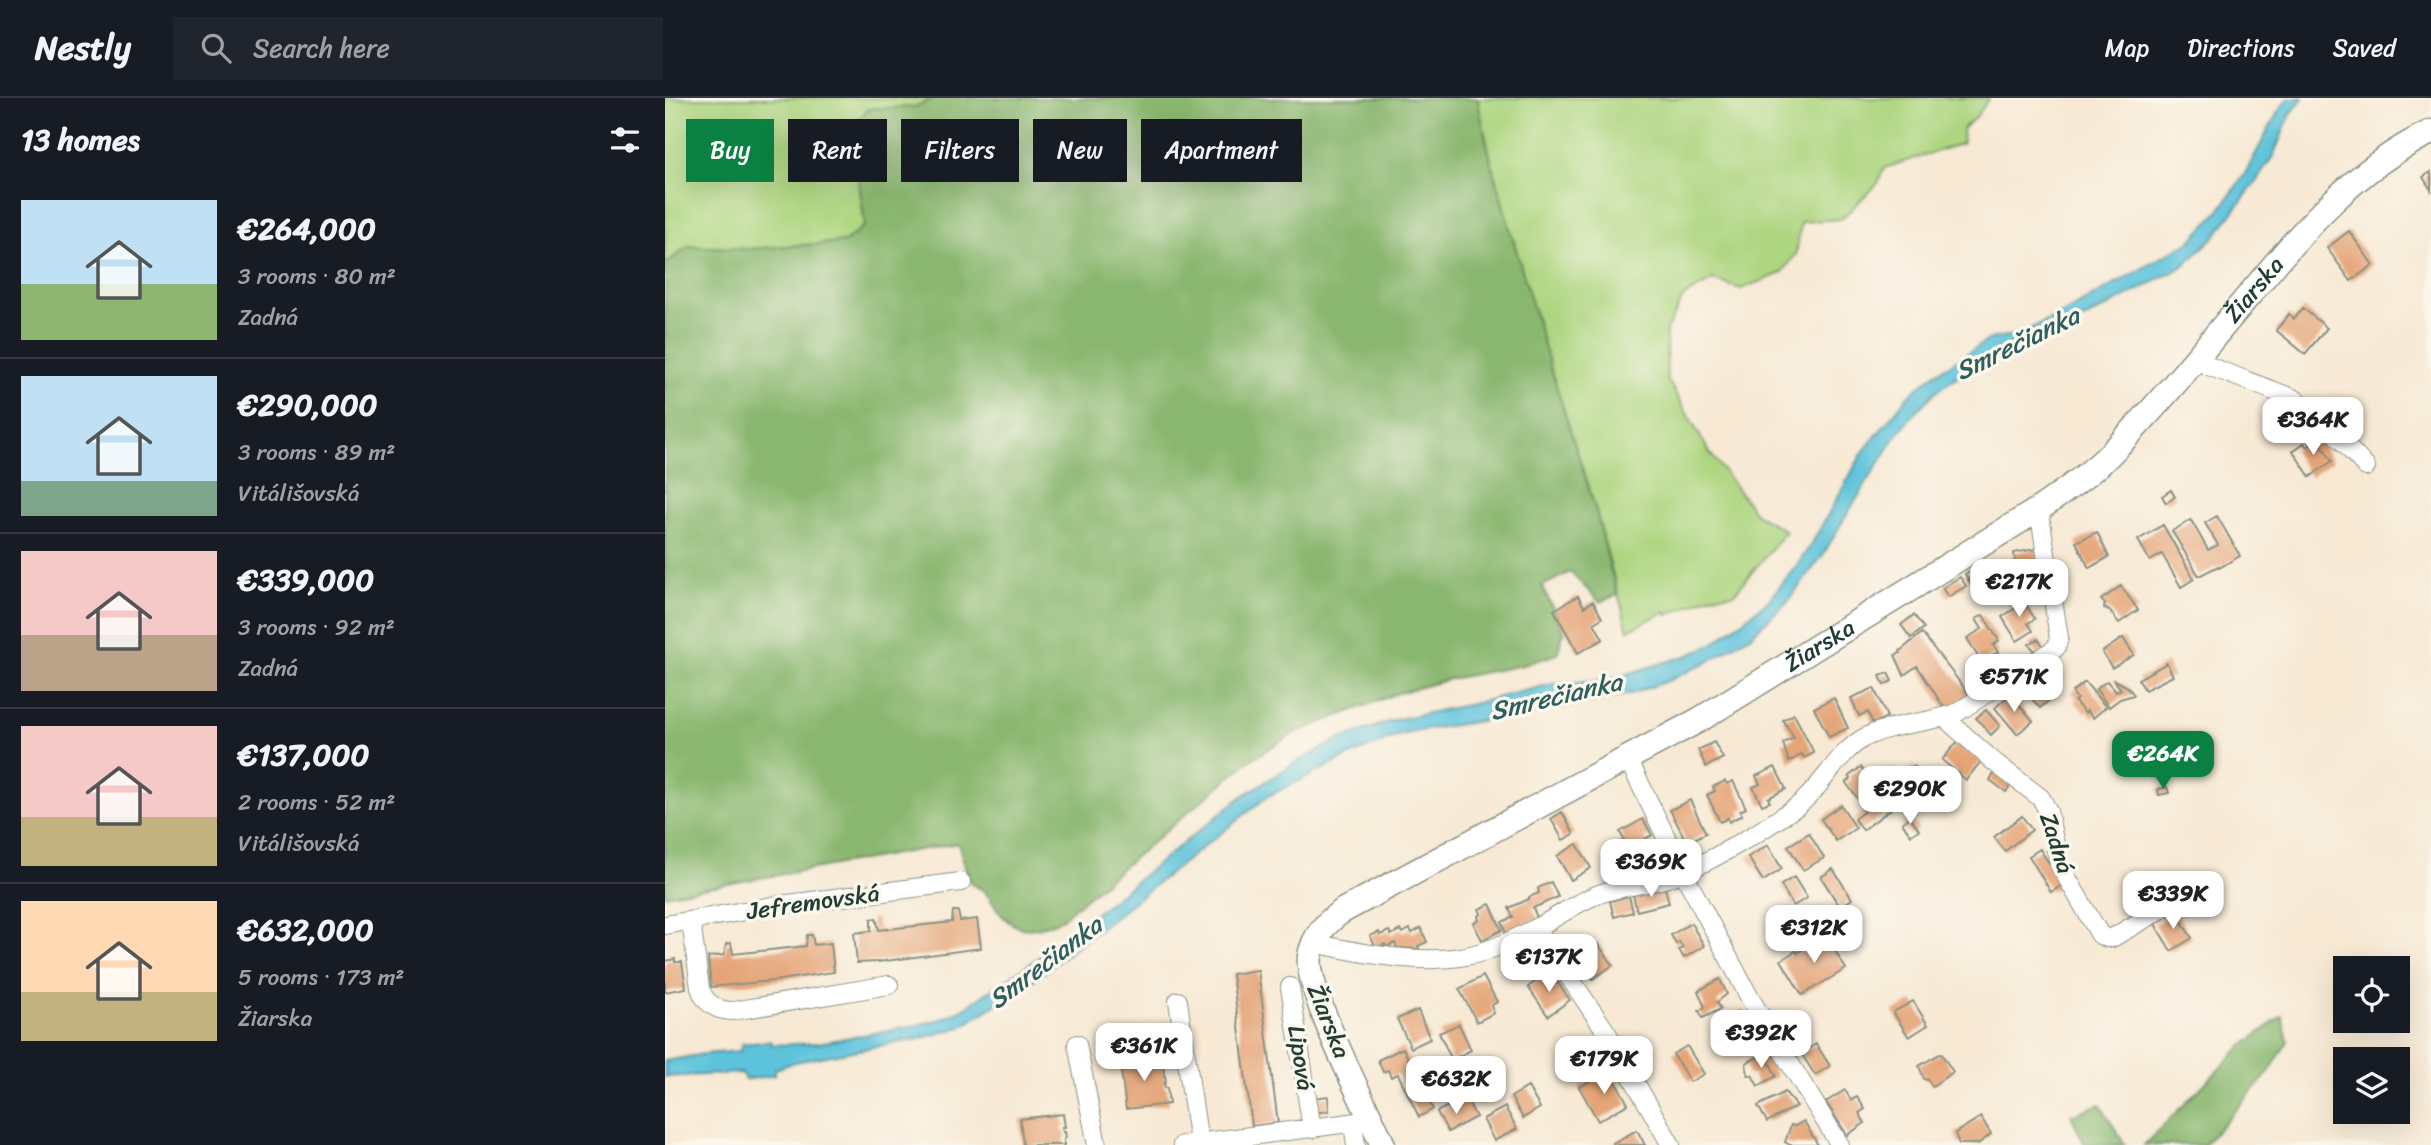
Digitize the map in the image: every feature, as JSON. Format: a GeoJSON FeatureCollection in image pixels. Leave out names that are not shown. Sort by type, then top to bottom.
{"type":"FeatureCollection","features":[{"type":"Feature","properties":{"kind":"street","name":"Žiarska"},"geometry":{"type":"LineString","coordinates":[[1383,1145],[1362,1122],[1313,987],[1309,958],[1325,925],[1344,910],[1628,759],[1744,693],[2039,509],[2109,455],[2330,202],[2388,157],[2431,132]]}},
{"type":"Feature","properties":{"kind":"street"},"geometry":{"type":"LineString","coordinates":[[2195,358],[2215,369],[2295,399],[2332,429],[2366,467]]}},
{"type":"Feature","properties":{"kind":"street"},"geometry":{"type":"LineString","coordinates":[[1314,943],[1361,953],[1444,959],[1494,948],[1536,928],[1582,901],[1602,893],[1669,878],[1740,842],[1796,807],[1814,792],[1851,747],[1864,738],[1902,724],[1945,718],[1958,712],[2056,648],[2059,638],[2039,509]]}},
{"type":"Feature","properties":{"kind":"street","name":"Zadná"},"geometry":{"type":"LineString","coordinates":[[1945,718],[1993,761],[2042,798],[2048,811],[2059,864],[2100,935],[2112,937],[2162,909]]}},
{"type":"Feature","properties":{"kind":"street"},"geometry":{"type":"LineString","coordinates":[[1628,759],[1683,872],[1751,1000],[1840,1145]]}},
{"type":"Feature","properties":{"kind":"street","name":"Jefremovská"},"geometry":{"type":"LineString","coordinates":[[665,925],[772,906],[961,882]]}},
{"type":"Feature","properties":{"kind":"street"},"geometry":{"type":"LineString","coordinates":[[691,921],[702,996],[710,1004],[725,1011],[889,985]]}},
{"type":"Feature","properties":{"kind":"street"},"geometry":{"type":"LineString","coordinates":[[1536,928],[1607,1033],[1671,1145]]}},
{"type":"Feature","properties":{"kind":"street","name":"Lipová"},"geometry":{"type":"LineString","coordinates":[[1290,986],[1313,1129]]}},
{"type":"Feature","properties":{"kind":"street"},"geometry":{"type":"LineString","coordinates":[[1178,1001],[1191,1144],[1362,1122],[1356,1145]]}},
{"type":"Feature","properties":{"kind":"street"},"geometry":{"type":"LineString","coordinates":[[1077,1044],[1097,1145]]}},
{"type":"Feature","properties":{"kind":"green space"},"geometry":{"type":"Polygon","coordinates":[[[665,98],[935,98],[915,107],[868,109],[858,119],[788,119],[788,182],[859,182],[865,225],[845,242],[748,249],[688,246],[665,265],[665,98]]]}},
{"type":"Feature","properties":{"kind":"green space"},"geometry":{"type":"Polygon","coordinates":[[[935,98],[1477,98],[1493,170],[1552,373],[1596,511],[1617,595],[1600,602],[1570,572],[1542,586],[1564,632],[1557,654],[1523,665],[1450,679],[1395,694],[1295,733],[1249,761],[1060,920],[1044,926],[1029,929],[1008,921],[985,892],[970,883],[958,843],[665,895],[665,265],[688,246],[748,249],[845,242],[865,225],[859,182],[887,182],[887,119],[858,119],[868,109],[915,107],[935,98]]]}},
{"type":"Feature","properties":{"kind":"green space"},"geometry":{"type":"Polygon","coordinates":[[[1477,98],[1989,98],[1976,117],[1962,129],[1963,143],[1884,168],[1878,183],[1841,219],[1801,222],[1796,254],[1782,273],[1741,289],[1713,280],[1684,296],[1666,330],[1667,379],[1708,450],[1756,514],[1786,531],[1734,594],[1713,595],[1667,615],[1665,612],[1628,630],[1596,511],[1552,373],[1493,170],[1477,98]]]}},
{"type":"Feature","properties":{"kind":"green space"},"geometry":{"type":"Polygon","coordinates":[[[2282,1016],[2288,1041],[2268,1074],[2204,1145],[2144,1145],[2240,1048],[2282,1016]]]}},
{"type":"Feature","properties":{"kind":"green space"},"geometry":{"type":"Polygon","coordinates":[[[2100,1104],[2125,1145],[2085,1145],[2071,1115],[2100,1104]]]}},
{"type":"Feature","properties":{"kind":"water","name":"Smrečianka"},"geometry":{"type":"Polygon","coordinates":[[[2288,98],[2303,98],[2290,115],[2273,156],[2214,237],[2182,267],[2039,343],[1997,355],[1970,368],[1935,392],[1895,438],[1823,555],[1788,601],[1750,636],[1709,661],[1670,680],[1634,693],[1423,730],[1397,736],[1347,757],[1268,796],[1037,978],[961,1027],[926,1037],[795,1062],[775,1069],[775,1075],[745,1080],[742,1073],[665,1077],[665,1061],[740,1051],[742,1044],[771,1041],[773,1045],[818,1043],[914,1026],[945,1018],[963,1009],[1051,949],[1241,797],[1293,764],[1338,740],[1394,720],[1552,684],[1604,681],[1689,655],[1714,643],[1768,601],[1794,569],[1811,545],[1863,452],[1908,396],[1933,375],[1990,339],[2019,334],[2062,314],[2192,240],[2218,212],[2245,174],[2288,98]]]}},
{"type":"Feature","properties":{"kind":"building"},"geometry":{"type":"Polygon","coordinates":[[[2431,172],[2431,190],[2423,177],[2431,172]]]}},
{"type":"Feature","properties":{"kind":"building"},"geometry":{"type":"Polygon","coordinates":[[[2349,231],[2373,265],[2351,281],[2327,248],[2349,231]]]}},
{"type":"Feature","properties":{"kind":"building"},"geometry":{"type":"Polygon","coordinates":[[[2303,308],[2327,328],[2305,354],[2276,330],[2289,314],[2294,319],[2303,308]]]}},
{"type":"Feature","properties":{"kind":"building"},"geometry":{"type":"Polygon","coordinates":[[[2318,439],[2332,461],[2310,477],[2293,451],[2304,443],[2307,447],[2318,439]]]}},
{"type":"Feature","properties":{"kind":"building"},"geometry":{"type":"Polygon","coordinates":[[[2171,490],[2175,497],[2166,503],[2162,496],[2171,490]]]}},
{"type":"Feature","properties":{"kind":"building"},"geometry":{"type":"Polygon","coordinates":[[[2217,516],[2240,556],[2199,576],[2172,531],[2191,520],[2208,550],[2218,545],[2205,523],[2217,516]]]}},
{"type":"Feature","properties":{"kind":"building"},"geometry":{"type":"Polygon","coordinates":[[[2163,525],[2194,579],[2181,587],[2162,554],[2150,561],[2138,540],[2163,525]]]}},
{"type":"Feature","properties":{"kind":"building"},"geometry":{"type":"Polygon","coordinates":[[[2097,532],[2109,557],[2089,568],[2076,542],[2097,532]]]}},
{"type":"Feature","properties":{"kind":"building"},"geometry":{"type":"Polygon","coordinates":[[[2036,549],[2040,577],[2029,579],[2027,567],[2021,569],[2019,562],[2015,562],[2014,553],[2036,549]]]}},
{"type":"Feature","properties":{"kind":"building"},"geometry":{"type":"Polygon","coordinates":[[[1974,568],[1982,580],[1972,586],[1965,574],[1974,568]]]}},
{"type":"Feature","properties":{"kind":"building"},"geometry":{"type":"Polygon","coordinates":[[[1960,577],[1966,586],[1948,597],[1942,588],[1960,577]]]}},
{"type":"Feature","properties":{"kind":"building"},"geometry":{"type":"Polygon","coordinates":[[[2003,581],[2011,593],[2001,599],[1993,588],[2003,581]]]}},
{"type":"Feature","properties":{"kind":"building"},"geometry":{"type":"Polygon","coordinates":[[[2121,586],[2138,610],[2119,623],[2109,610],[2104,608],[2105,604],[2101,600],[2121,586]]]}},
{"type":"Feature","properties":{"kind":"building"},"geometry":{"type":"Polygon","coordinates":[[[2019,594],[2035,619],[2028,623],[2033,631],[2017,641],[2002,617],[2017,607],[2012,599],[2019,594]]]}},
{"type":"Feature","properties":{"kind":"building"},"geometry":{"type":"Polygon","coordinates":[[[1578,596],[1584,607],[1593,601],[1602,618],[1594,623],[1603,639],[1578,653],[1554,610],[1578,596]]]}},
{"type":"Feature","properties":{"kind":"building"},"geometry":{"type":"Polygon","coordinates":[[[1914,615],[1924,628],[1911,638],[1901,625],[1914,615]]]}},
{"type":"Feature","properties":{"kind":"building"},"geometry":{"type":"Polygon","coordinates":[[[1983,615],[1999,641],[1993,645],[1998,652],[1981,662],[1967,638],[1982,629],[1976,619],[1983,615]]]}},
{"type":"Feature","properties":{"kind":"building"},"geometry":{"type":"Polygon","coordinates":[[[1922,633],[1971,697],[1945,709],[1917,666],[1904,675],[1895,655],[1901,653],[1900,651],[1922,633]]]}},
{"type":"Feature","properties":{"kind":"building"},"geometry":{"type":"Polygon","coordinates":[[[2123,638],[2134,655],[2112,668],[2102,652],[2123,638]]]}},
{"type":"Feature","properties":{"kind":"building"},"geometry":{"type":"Polygon","coordinates":[[[2038,639],[2045,648],[2038,655],[2029,644],[2038,639]]]}},
{"type":"Feature","properties":{"kind":"building"},"geometry":{"type":"Polygon","coordinates":[[[2167,663],[2173,676],[2145,690],[2138,679],[2167,663]]]}},
{"type":"Feature","properties":{"kind":"building"},"geometry":{"type":"Polygon","coordinates":[[[1888,673],[1892,681],[1884,685],[1880,676],[1888,673]]]}},
{"type":"Feature","properties":{"kind":"building"},"geometry":{"type":"Polygon","coordinates":[[[2042,674],[2058,693],[2040,708],[2024,690],[2042,674]]]}},
{"type":"Feature","properties":{"kind":"building"},"geometry":{"type":"Polygon","coordinates":[[[2113,679],[2128,687],[2134,695],[2120,699],[2109,707],[2096,689],[2107,681],[2116,692],[2121,689],[2113,679]]]}},
{"type":"Feature","properties":{"kind":"building"},"geometry":{"type":"Polygon","coordinates":[[[2085,682],[2106,707],[2093,718],[2074,701],[2077,699],[2072,692],[2085,682]]]}},
{"type":"Feature","properties":{"kind":"building"},"geometry":{"type":"Polygon","coordinates":[[[1874,688],[1887,717],[1873,724],[1868,712],[1859,716],[1851,698],[1874,688]]]}},
{"type":"Feature","properties":{"kind":"building"},"geometry":{"type":"Polygon","coordinates":[[[2010,694],[2033,721],[2017,734],[1995,708],[2010,694]]]}},
{"type":"Feature","properties":{"kind":"building"},"geometry":{"type":"Polygon","coordinates":[[[1834,698],[1848,728],[1829,737],[1814,708],[1834,698]]]}},
{"type":"Feature","properties":{"kind":"building"},"geometry":{"type":"Polygon","coordinates":[[[1986,710],[2000,726],[1991,735],[1976,718],[1986,710]]]}},
{"type":"Feature","properties":{"kind":"building"},"geometry":{"type":"Polygon","coordinates":[[[1794,714],[1814,753],[1804,758],[1802,754],[1789,762],[1783,743],[1794,738],[1783,720],[1794,714]]]}},
{"type":"Feature","properties":{"kind":"building"},"geometry":{"type":"Polygon","coordinates":[[[1959,740],[1982,760],[1966,780],[1942,760],[1959,740]]]}},
{"type":"Feature","properties":{"kind":"building"},"geometry":{"type":"Polygon","coordinates":[[[1714,742],[1723,758],[1706,767],[1698,750],[1714,742]]]}},
{"type":"Feature","properties":{"kind":"building"},"geometry":{"type":"Polygon","coordinates":[[[1914,766],[1935,790],[1918,806],[1899,784],[1914,766]]]}},
{"type":"Feature","properties":{"kind":"building"},"geometry":{"type":"Polygon","coordinates":[[[1775,767],[1786,789],[1768,798],[1770,802],[1762,805],[1753,787],[1760,784],[1756,776],[1775,767]]]}},
{"type":"Feature","properties":{"kind":"building"},"geometry":{"type":"Polygon","coordinates":[[[1861,767],[1892,808],[1863,830],[1854,819],[1866,810],[1846,783],[1851,779],[1849,776],[1861,767]]]}},
{"type":"Feature","properties":{"kind":"building"},"geometry":{"type":"Polygon","coordinates":[[[1996,771],[2012,783],[2006,792],[1990,780],[1996,771]]]}},
{"type":"Feature","properties":{"kind":"building"},"geometry":{"type":"Polygon","coordinates":[[[1725,781],[1727,784],[1733,781],[1746,808],[1740,811],[1742,815],[1729,822],[1728,818],[1720,822],[1707,795],[1715,791],[1713,787],[1725,781]]]}},
{"type":"Feature","properties":{"kind":"building"},"geometry":{"type":"Polygon","coordinates":[[[2167,787],[2169,793],[2159,795],[2158,789],[2167,787]]]}},
{"type":"Feature","properties":{"kind":"building"},"geometry":{"type":"Polygon","coordinates":[[[1690,800],[1706,833],[1687,843],[1670,810],[1690,800]]]}},
{"type":"Feature","properties":{"kind":"building"},"geometry":{"type":"Polygon","coordinates":[[[1841,805],[1856,828],[1836,841],[1821,819],[1841,805]]]}},
{"type":"Feature","properties":{"kind":"building"},"geometry":{"type":"Polygon","coordinates":[[[1562,812],[1574,834],[1563,840],[1551,819],[1562,812]]]}},
{"type":"Feature","properties":{"kind":"building"},"geometry":{"type":"Polygon","coordinates":[[[2022,816],[2032,830],[2005,851],[1994,837],[2022,816]]]}},
{"type":"Feature","properties":{"kind":"building"},"geometry":{"type":"Polygon","coordinates":[[[1910,817],[1919,830],[1911,835],[1902,823],[1910,817]]]}},
{"type":"Feature","properties":{"kind":"building"},"geometry":{"type":"Polygon","coordinates":[[[1643,819],[1652,835],[1645,839],[1654,856],[1638,865],[1634,858],[1628,861],[1618,844],[1624,840],[1620,832],[1643,819]]]}},
{"type":"Feature","properties":{"kind":"building"},"geometry":{"type":"Polygon","coordinates":[[[1809,833],[1824,858],[1803,870],[1788,846],[1809,833]]]}},
{"type":"Feature","properties":{"kind":"building"},"geometry":{"type":"Polygon","coordinates":[[[1577,844],[1591,868],[1571,880],[1557,856],[1577,844]]]}},
{"type":"Feature","properties":{"kind":"building"},"geometry":{"type":"Polygon","coordinates":[[[1768,845],[1782,869],[1763,881],[1748,857],[1768,845]]]}},
{"type":"Feature","properties":{"kind":"building"},"geometry":{"type":"Polygon","coordinates":[[[2040,849],[2062,885],[2051,892],[2029,856],[2040,849]]]}},
{"type":"Feature","properties":{"kind":"building"},"geometry":{"type":"Polygon","coordinates":[[[1833,869],[1852,899],[1840,907],[1821,877],[1833,869]]]}},
{"type":"Feature","properties":{"kind":"building"},"geometry":{"type":"Polygon","coordinates":[[[1794,877],[1807,898],[1793,906],[1781,885],[1794,877]]]}},
{"type":"Feature","properties":{"kind":"building"},"geometry":{"type":"Polygon","coordinates":[[[1551,882],[1558,897],[1533,908],[1538,920],[1506,934],[1502,922],[1513,917],[1509,908],[1539,893],[1538,888],[1551,882]]]}},
{"type":"Feature","properties":{"kind":"building"},"geometry":{"type":"Polygon","coordinates":[[[1665,888],[1669,903],[1637,911],[1633,895],[1665,888]]]}},
{"type":"Feature","properties":{"kind":"building"},"geometry":{"type":"Polygon","coordinates":[[[1629,896],[1633,912],[1614,917],[1610,901],[1629,896]]]}},
{"type":"Feature","properties":{"kind":"building"},"geometry":{"type":"Polygon","coordinates":[[[1490,904],[1502,930],[1482,940],[1473,923],[1479,920],[1479,909],[1490,904]]]}},
{"type":"Feature","properties":{"kind":"building"},"geometry":{"type":"Polygon","coordinates":[[[953,911],[958,911],[960,921],[977,919],[981,948],[857,963],[854,933],[871,931],[871,919],[876,918],[879,930],[952,922],[953,911]]]}},
{"type":"Feature","properties":{"kind":"building"},"geometry":{"type":"Polygon","coordinates":[[[2175,911],[2192,938],[2171,951],[2155,924],[2175,911]]]}},
{"type":"Feature","properties":{"kind":"building"},"geometry":{"type":"Polygon","coordinates":[[[1691,923],[1704,946],[1684,958],[1679,950],[1683,948],[1679,942],[1676,944],[1671,935],[1691,923]]]}},
{"type":"Feature","properties":{"kind":"building"},"geometry":{"type":"Polygon","coordinates":[[[1421,928],[1427,942],[1418,946],[1419,949],[1397,948],[1395,943],[1376,948],[1370,936],[1389,931],[1391,935],[1410,929],[1412,933],[1421,928]]]}},
{"type":"Feature","properties":{"kind":"building"},"geometry":{"type":"Polygon","coordinates":[[[1825,934],[1846,969],[1802,995],[1781,960],[1796,951],[1797,953],[1825,934]]]}},
{"type":"Feature","properties":{"kind":"building"},"geometry":{"type":"Polygon","coordinates":[[[807,935],[812,935],[814,945],[831,943],[834,972],[711,987],[708,957],[724,955],[726,944],[731,943],[733,954],[806,946],[807,935]]]}},
{"type":"Feature","properties":{"kind":"building"},"geometry":{"type":"Polygon","coordinates":[[[1598,944],[1613,965],[1593,979],[1578,958],[1598,944]]]}},
{"type":"Feature","properties":{"kind":"building"},"geometry":{"type":"Polygon","coordinates":[[[675,959],[675,962],[682,962],[686,988],[665,992],[665,961],[675,959]]]}},
{"type":"Feature","properties":{"kind":"building"},"geometry":{"type":"Polygon","coordinates":[[[1258,970],[1278,1123],[1252,1126],[1232,974],[1258,970]]]}},
{"type":"Feature","properties":{"kind":"building"},"geometry":{"type":"Polygon","coordinates":[[[1550,972],[1570,1000],[1548,1016],[1528,987],[1550,972]]]}},
{"type":"Feature","properties":{"kind":"building"},"geometry":{"type":"Polygon","coordinates":[[[1483,976],[1497,1002],[1491,1006],[1494,1013],[1477,1022],[1459,989],[1483,976]]]}},
{"type":"Feature","properties":{"kind":"building"},"geometry":{"type":"Polygon","coordinates":[[[1720,979],[1727,994],[1717,1002],[1721,1009],[1703,1018],[1699,1011],[1705,1007],[1698,991],[1720,979]]]}},
{"type":"Feature","properties":{"kind":"building"},"geometry":{"type":"Polygon","coordinates":[[[1913,1001],[1928,1025],[1909,1037],[1893,1012],[1913,1001]]]}},
{"type":"Feature","properties":{"kind":"building"},"geometry":{"type":"Polygon","coordinates":[[[1418,1010],[1430,1039],[1411,1048],[1397,1019],[1418,1010]]]}},
{"type":"Feature","properties":{"kind":"building"},"geometry":{"type":"Polygon","coordinates":[[[1738,1011],[1748,1028],[1746,1030],[1749,1036],[1733,1046],[1724,1034],[1720,1037],[1715,1027],[1738,1011]]]}},
{"type":"Feature","properties":{"kind":"building"},"geometry":{"type":"Polygon","coordinates":[[[1799,1023],[1807,1037],[1788,1048],[1779,1034],[1799,1023]]]}},
{"type":"Feature","properties":{"kind":"building"},"geometry":{"type":"Polygon","coordinates":[[[1459,1024],[1471,1050],[1452,1060],[1439,1033],[1459,1024]]]}},
{"type":"Feature","properties":{"kind":"building"},"geometry":{"type":"Polygon","coordinates":[[[1816,1044],[1830,1066],[1815,1075],[1801,1053],[1816,1044]]]}},
{"type":"Feature","properties":{"kind":"building"},"geometry":{"type":"Polygon","coordinates":[[[1687,1046],[1704,1074],[1690,1082],[1673,1054],[1687,1046]]]}},
{"type":"Feature","properties":{"kind":"building"},"geometry":{"type":"Polygon","coordinates":[[[1403,1048],[1433,1109],[1419,1117],[1398,1074],[1391,1077],[1388,1070],[1383,1072],[1378,1060],[1403,1048]]]}},
{"type":"Feature","properties":{"kind":"building"},"geometry":{"type":"Polygon","coordinates":[[[1765,1053],[1776,1076],[1758,1086],[1752,1075],[1748,1075],[1746,1063],[1765,1053]]]}},
{"type":"Feature","properties":{"kind":"building"},"geometry":{"type":"Polygon","coordinates":[[[1941,1053],[1953,1072],[1932,1086],[1924,1079],[1919,1066],[1941,1053]]]}},
{"type":"Feature","properties":{"kind":"building"},"geometry":{"type":"Polygon","coordinates":[[[1163,1057],[1164,1083],[1169,1104],[1126,1109],[1120,1063],[1163,1057]]]}},
{"type":"Feature","properties":{"kind":"building"},"geometry":{"type":"Polygon","coordinates":[[[1610,1071],[1628,1104],[1598,1121],[1579,1087],[1610,1071]]]}},
{"type":"Feature","properties":{"kind":"building"},"geometry":{"type":"Polygon","coordinates":[[[1528,1087],[1540,1108],[1523,1118],[1511,1097],[1528,1087]]]}},
{"type":"Feature","properties":{"kind":"building"},"geometry":{"type":"Polygon","coordinates":[[[1845,1090],[1851,1100],[1857,1097],[1865,1109],[1859,1113],[1865,1123],[1847,1135],[1826,1102],[1845,1090]]]}},
{"type":"Feature","properties":{"kind":"building"},"geometry":{"type":"Polygon","coordinates":[[[1785,1092],[1797,1106],[1767,1122],[1758,1106],[1785,1092]]]}},
{"type":"Feature","properties":{"kind":"building"},"geometry":{"type":"Polygon","coordinates":[[[1328,1096],[1329,1111],[1314,1113],[1312,1098],[1328,1096]]]}},
{"type":"Feature","properties":{"kind":"building"},"geometry":{"type":"Polygon","coordinates":[[[1467,1100],[1476,1117],[1448,1132],[1437,1112],[1467,1100]]]}},
{"type":"Feature","properties":{"kind":"building"},"geometry":{"type":"Polygon","coordinates":[[[1505,1107],[1517,1129],[1494,1141],[1483,1119],[1505,1107]]]}},
{"type":"Feature","properties":{"kind":"building"},"geometry":{"type":"Polygon","coordinates":[[[1063,1114],[1065,1127],[1062,1127],[1066,1138],[1064,1145],[1023,1145],[1020,1119],[1063,1114]]]}},
{"type":"Feature","properties":{"kind":"building"},"geometry":{"type":"Polygon","coordinates":[[[1981,1117],[1991,1134],[1978,1144],[1959,1144],[1955,1133],[1981,1117]]]}},
{"type":"Feature","properties":{"kind":"building"},"geometry":{"type":"Polygon","coordinates":[[[1804,1121],[1818,1145],[1790,1145],[1785,1142],[1791,1125],[1795,1126],[1804,1121]]]}},
{"type":"Feature","properties":{"kind":"building"},"geometry":{"type":"Polygon","coordinates":[[[1637,1130],[1645,1145],[1614,1145],[1613,1143],[1637,1130]]]}}]}
